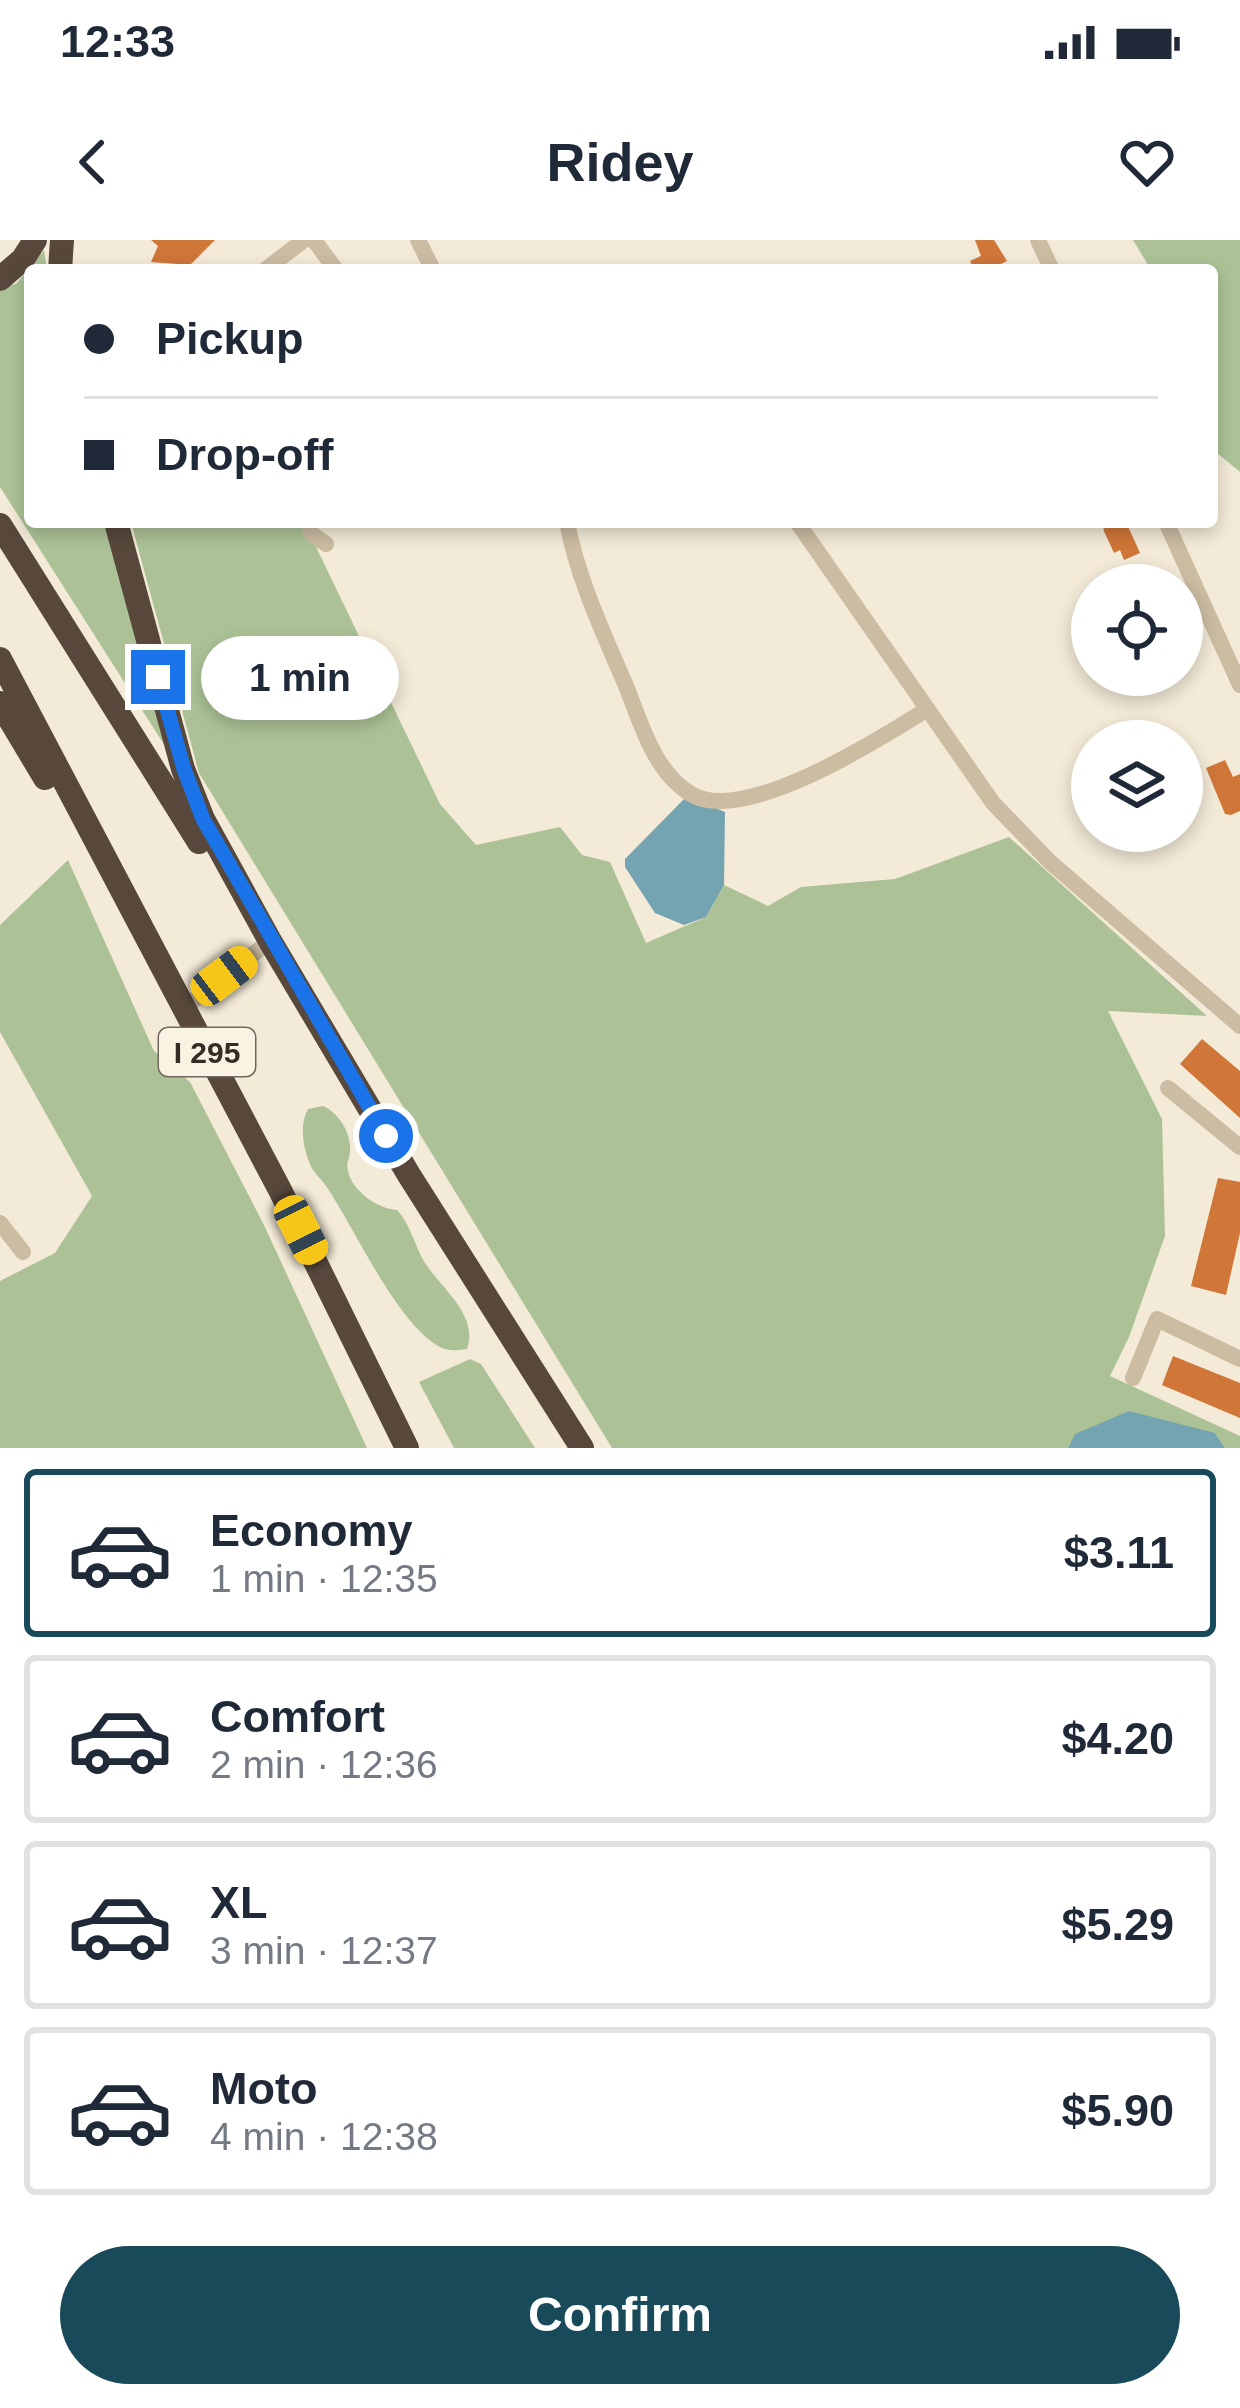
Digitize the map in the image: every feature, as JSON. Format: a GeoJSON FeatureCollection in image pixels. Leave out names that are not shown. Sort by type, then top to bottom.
{"type":"FeatureCollection","features":[{"type":"Feature","properties":{"kind":"highway"},"geometry":{"type":"LineString","coordinates":[[0,279],[19,264],[35,240]]}},
{"type":"Feature","properties":{"kind":"highway"},"geometry":{"type":"LineString","coordinates":[[0,525],[246,916],[270,941]]}},
{"type":"Feature","properties":{"kind":"highway"},"geometry":{"type":"LineString","coordinates":[[118,528],[191,791],[270,941],[409,1175],[582,1448]]}},
{"type":"Feature","properties":{"kind":"highway","name":"I 295"},"geometry":{"type":"LineString","coordinates":[[0,659],[236,1108],[407,1448]]}},
{"type":"Feature","properties":{"kind":"highway"},"geometry":{"type":"LineString","coordinates":[[0,703],[236,1108]]}},
{"type":"Feature","properties":{"kind":"street"},"geometry":{"type":"LineString","coordinates":[[273,264],[304,240]]}},
{"type":"Feature","properties":{"kind":"street"},"geometry":{"type":"LineString","coordinates":[[310,528],[326,544]]}},
{"type":"Feature","properties":{"kind":"street"},"geometry":{"type":"LineString","coordinates":[[569,528],[589,598],[658,761],[692,795],[727,802],[795,782],[865,749],[926,710]]}},
{"type":"Feature","properties":{"kind":"street"},"geometry":{"type":"LineString","coordinates":[[801,528],[964,767],[1016,830],[1240,1026]]}},
{"type":"Feature","properties":{"kind":"street"},"geometry":{"type":"LineString","coordinates":[[1169,528],[1240,685]]}},
{"type":"Feature","properties":{"kind":"street"},"geometry":{"type":"LineString","coordinates":[[184,1008],[270,941]]}},
{"type":"Feature","properties":{"kind":"street"},"geometry":{"type":"LineString","coordinates":[[1168,1088],[1240,1147]]}},
{"type":"Feature","properties":{"kind":"street"},"geometry":{"type":"LineString","coordinates":[[0,1222],[21,1250],[0,1256]]}},
{"type":"Feature","properties":{"kind":"street"},"geometry":{"type":"LineString","coordinates":[[1133,1378],[1157,1319],[1240,1359]]}},
{"type":"Feature","properties":{"kind":"green space"},"geometry":{"type":"Polygon","coordinates":[[[1133,240],[1240,240],[1240,472],[1218,454],[1218,264],[1147,264],[1133,240]]]}},
{"type":"Feature","properties":{"kind":"green space"},"geometry":{"type":"Polygon","coordinates":[[[44,250],[46,264],[32,264],[44,250]]]}},
{"type":"Feature","properties":{"kind":"green space"},"geometry":{"type":"Polygon","coordinates":[[[24,274],[24,525],[0,487],[0,288],[16,284],[24,274]]]}},
{"type":"Feature","properties":{"kind":"green space"},"geometry":{"type":"Polygon","coordinates":[[[26,528],[111,528],[172,757],[26,528]]]}},
{"type":"Feature","properties":{"kind":"green space"},"geometry":{"type":"Polygon","coordinates":[[[133,528],[307,528],[440,804],[476,845],[560,827],[582,855],[610,862],[646,943],[706,917],[724,885],[768,906],[801,887],[895,879],[1009,837],[1207,1016],[1108,1011],[1162,1119],[1165,1236],[1110,1376],[1240,1436],[1240,1448],[1225,1448],[1215,1433],[1076,1434],[1068,1448],[612,1448],[199,773],[133,528]]]}},
{"type":"Feature","properties":{"kind":"green space"},"geometry":{"type":"Polygon","coordinates":[[[68,860],[154,1051],[190,1082],[264,1225],[367,1448],[0,1448],[0,1281],[55,1253],[92,1196],[0,1032],[0,925],[68,860]]]}},
{"type":"Feature","properties":{"kind":"green space"},"geometry":{"type":"Polygon","coordinates":[[[323,1106],[347,1131],[350,1178],[374,1202],[397,1210],[425,1263],[463,1313],[468,1325],[467,1349],[440,1347],[408,1318],[313,1170],[304,1143],[304,1122],[308,1109],[323,1106]]]}},
{"type":"Feature","properties":{"kind":"green space"},"geometry":{"type":"Polygon","coordinates":[[[470,1359],[481,1364],[535,1448],[454,1448],[419,1382],[470,1359]]]}},
{"type":"Feature","properties":{"kind":"water"},"geometry":{"type":"Polygon","coordinates":[[[687,796],[725,812],[724,885],[706,917],[684,925],[655,913],[625,867],[625,859],[687,796]]]}},
{"type":"Feature","properties":{"kind":"water"},"geometry":{"type":"Polygon","coordinates":[[[1129,1411],[1215,1433],[1225,1448],[1068,1448],[1075,1434],[1129,1411]]]}},
{"type":"Feature","properties":{"kind":"building"},"geometry":{"type":"Polygon","coordinates":[[[151,240],[215,240],[191,264],[151,262],[158,246],[151,240]]]}},
{"type":"Feature","properties":{"kind":"building"},"geometry":{"type":"Polygon","coordinates":[[[975,240],[994,240],[1007,261],[971,264],[981,256],[975,240]]]}},
{"type":"Feature","properties":{"kind":"building"},"geometry":{"type":"Polygon","coordinates":[[[1129,528],[1140,553],[1124,560],[1120,550],[1114,553],[1103,529],[1129,528]]]}},
{"type":"Feature","properties":{"kind":"building"},"geometry":{"type":"Polygon","coordinates":[[[1225,760],[1233,777],[1240,774],[1240,811],[1231,815],[1225,814],[1206,768],[1225,760]]]}},
{"type":"Feature","properties":{"kind":"building"},"geometry":{"type":"Polygon","coordinates":[[[1202,1039],[1240,1071],[1240,1118],[1180,1064],[1202,1039]]]}},
{"type":"Feature","properties":{"kind":"building"},"geometry":{"type":"Polygon","coordinates":[[[1218,1178],[1240,1182],[1240,1233],[1226,1295],[1191,1286],[1218,1178]]]}},
{"type":"Feature","properties":{"kind":"building"},"geometry":{"type":"Polygon","coordinates":[[[1173,1356],[1240,1383],[1240,1418],[1162,1385],[1173,1356]]]}},
{"type":"Feature","properties":{"kind":"route"},"geometry":{"type":"LineString","coordinates":[[158,677],[203,819],[386,1136]]}}]}
